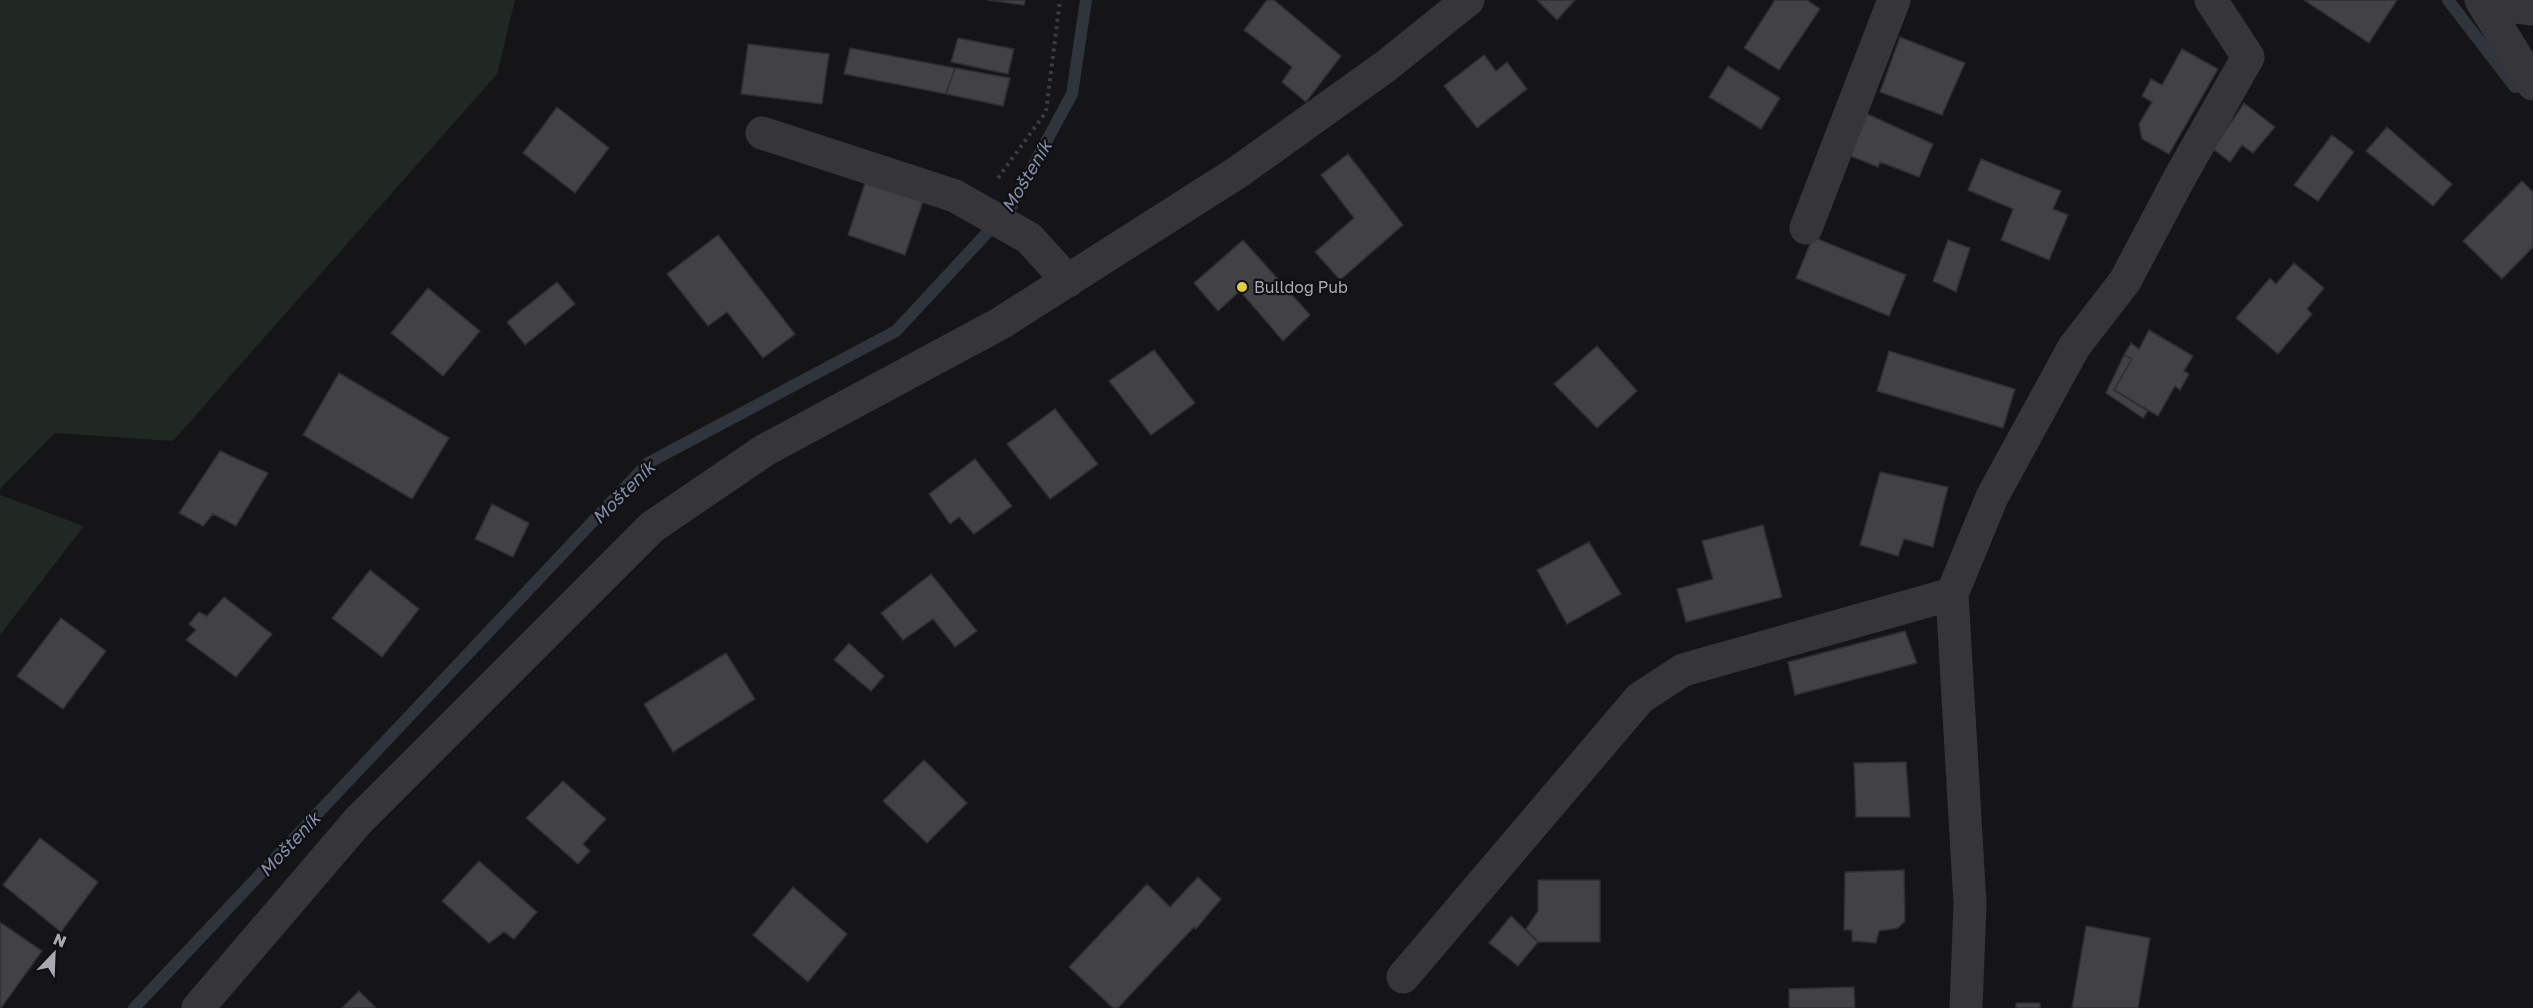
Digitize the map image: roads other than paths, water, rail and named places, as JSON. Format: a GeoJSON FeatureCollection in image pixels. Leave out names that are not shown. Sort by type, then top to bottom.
{"type":"FeatureCollection","features":[{"type":"Feature","properties":{"kind":"street"},"geometry":{"type":"LineString","coordinates":[[198,1008],[358,820],[652,527],[765,450],[990,329],[1238,172],[1386,66],[1468,0]]}},
{"type":"Feature","properties":{"kind":"street"},"geometry":{"type":"LineString","coordinates":[[1806,228],[1894,0]]}},
{"type":"Feature","properties":{"kind":"street"},"geometry":{"type":"LineString","coordinates":[[1966,1008],[1970,904],[1952,594],[1992,496],[2068,357],[2125,281],[2180,177],[2248,57],[2211,0]]}},
{"type":"Feature","properties":{"kind":"street"},"geometry":{"type":"LineString","coordinates":[[2482,1],[2533,9]]}},
{"type":"Feature","properties":{"kind":"street"},"geometry":{"type":"LineString","coordinates":[[2482,1],[2531,80]]}},
{"type":"Feature","properties":{"kind":"street"},"geometry":{"type":"LineString","coordinates":[[762,133],[955,196],[1029,238],[1068,281]]}},
{"type":"Feature","properties":{"kind":"street"},"geometry":{"type":"LineString","coordinates":[[1403,977],[1640,698],[1683,670],[1952,594]]}},
{"type":"Feature","properties":{"kind":"waterway","name":"Mošteník"},"geometry":{"type":"LineString","coordinates":[[134,1008],[648,463],[896,331],[1011,207],[1072,94],[1086,0]]}},
{"type":"Feature","properties":{"kind":"waterway"},"geometry":{"type":"LineString","coordinates":[[2448,0],[2515,87],[2529,84]]}},
{"type":"Feature","properties":{"kind":"place","name":"Bulldog Pub"},"geometry":{"type":"Point","coordinates":[1242,287]}}]}
